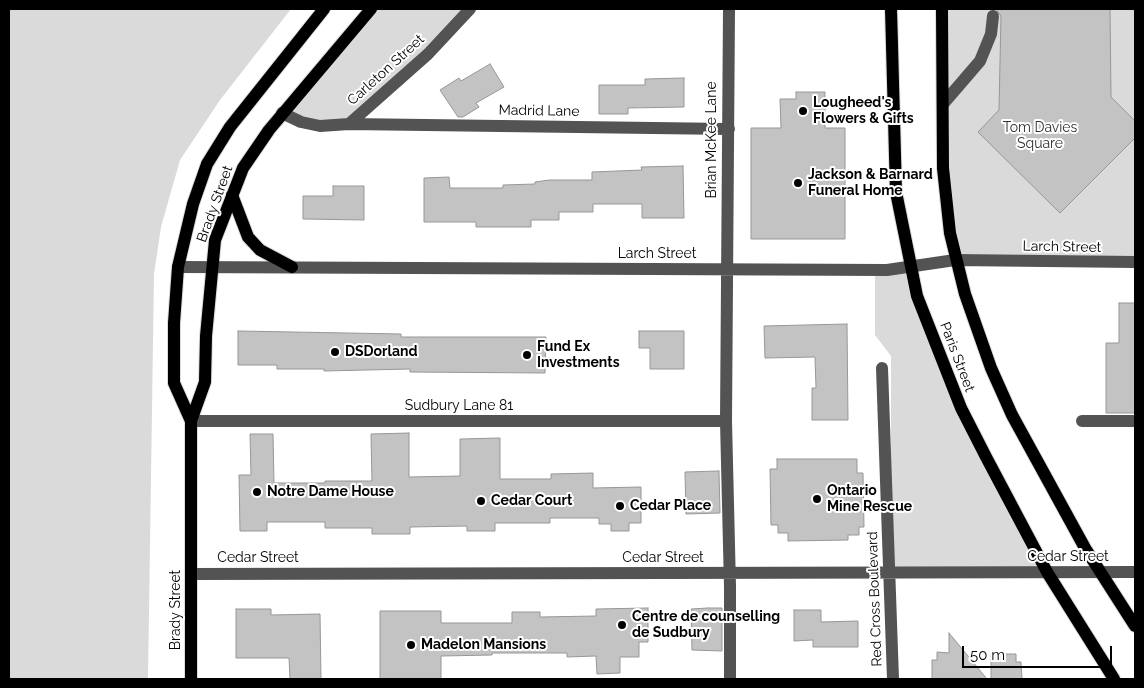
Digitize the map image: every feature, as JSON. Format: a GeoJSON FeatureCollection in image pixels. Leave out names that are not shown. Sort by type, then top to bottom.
{"type":"FeatureCollection","features":[{"type":"Feature","properties":{"kind":"main road","name":"Brady Street"},"geometry":{"type":"LineString","coordinates":[[191,421],[174,383],[174,322],[178,267],[193,204],[207,164],[230,126],[324,9]]}},
{"type":"Feature","properties":{"kind":"main road","name":"Brady Street"},"geometry":{"type":"LineString","coordinates":[[191,679],[191,421],[205,382],[215,240],[243,168],[282,114],[371,9]]}},
{"type":"Feature","properties":{"kind":"main road","name":"Paris Street"},"geometry":{"type":"LineString","coordinates":[[891,9],[892,114],[896,192],[917,296],[961,408],[1047,572],[1114,679]]}},
{"type":"Feature","properties":{"kind":"main road","name":"Paris Street"},"geometry":{"type":"LineString","coordinates":[[942,9],[942,168],[955,260],[991,368],[1012,414],[1101,572],[1135,626]]}},
{"type":"Feature","properties":{"kind":"main road"},"geometry":{"type":"LineString","coordinates":[[232,196],[240,221],[248,237],[260,250],[292,267]]}},
{"type":"Feature","properties":{"kind":"street","name":"Carleton Street"},"geometry":{"type":"LineString","coordinates":[[282,114],[301,122],[320,126],[349,124],[428,54],[470,9]]}},
{"type":"Feature","properties":{"kind":"street","name":"Brian McKee Lane"},"geometry":{"type":"LineString","coordinates":[[729,9],[726,421],[730,573],[730,679]]}},
{"type":"Feature","properties":{"kind":"street"},"geometry":{"type":"LineString","coordinates":[[942,104],[980,61],[990,34],[993,16]]}},
{"type":"Feature","properties":{"kind":"street","name":"Madrid Lane"},"geometry":{"type":"LineString","coordinates":[[349,124],[729,128]]}},
{"type":"Feature","properties":{"kind":"street","name":"Larch Street"},"geometry":{"type":"LineString","coordinates":[[178,267],[727,271],[887,270],[955,260],[1135,262]]}},
{"type":"Feature","properties":{"kind":"street","name":"Red Cross Boulevard"},"geometry":{"type":"LineString","coordinates":[[882,368],[893,679]]}},
{"type":"Feature","properties":{"kind":"street","name":"Sudbury Lane 81"},"geometry":{"type":"LineString","coordinates":[[191,421],[726,421]]}},
{"type":"Feature","properties":{"kind":"street"},"geometry":{"type":"LineString","coordinates":[[1082,421],[1135,421]]}},
{"type":"Feature","properties":{"kind":"street","name":"Cedar Street"},"geometry":{"type":"LineString","coordinates":[[191,574],[1135,572]]}},
{"type":"Feature","properties":{"kind":"green space"},"geometry":{"type":"Polygon","coordinates":[[[9,9],[291,9],[220,100],[180,160],[161,227],[154,274],[148,679],[9,679],[9,9]]]}},
{"type":"Feature","properties":{"kind":"green space"},"geometry":{"type":"Polygon","coordinates":[[[373,9],[472,9],[349,126],[282,116],[373,9]]]}},
{"type":"Feature","properties":{"kind":"green space","name":"Tom Davies Square"},"geometry":{"type":"Polygon","coordinates":[[[944,9],[1135,9],[1135,263],[958,262],[945,168],[944,9]]]}},
{"type":"Feature","properties":{"kind":"green space"},"geometry":{"type":"Polygon","coordinates":[[[909,265],[943,366],[1045,570],[891,571],[891,356],[875,335],[875,269],[909,265]]]}},
{"type":"Feature","properties":{"kind":"building"},"geometry":{"type":"Polygon","coordinates":[[[996,9],[1110,9],[1111,97],[1135,121],[1135,138],[1060,213],[978,132],[999,110],[1001,16],[996,9]]]}},
{"type":"Feature","properties":{"kind":"building"},"geometry":{"type":"Polygon","coordinates":[[[490,64],[504,87],[476,103],[479,107],[463,117],[458,117],[440,90],[459,78],[461,81],[490,64]]]}},
{"type":"Feature","properties":{"kind":"building"},"geometry":{"type":"Polygon","coordinates":[[[684,78],[684,107],[628,108],[628,114],[599,114],[599,85],[645,85],[645,79],[684,78]]]}},
{"type":"Feature","properties":{"kind":"building","name":"Jackson & Barnard Funeral Home"},"geometry":{"type":"Polygon","coordinates":[[[796,92],[825,92],[825,128],[845,128],[845,239],[751,239],[751,128],[781,128],[780,99],[796,99],[796,92]]]}},
{"type":"Feature","properties":{"kind":"building"},"geometry":{"type":"Polygon","coordinates":[[[683,166],[684,218],[642,218],[642,204],[593,204],[593,212],[559,212],[559,220],[531,220],[531,227],[476,227],[476,222],[424,222],[424,178],[449,177],[450,188],[503,188],[503,185],[535,184],[535,182],[549,180],[592,180],[592,172],[642,170],[641,167],[683,166]]]}},
{"type":"Feature","properties":{"kind":"building"},"geometry":{"type":"Polygon","coordinates":[[[333,186],[364,186],[364,220],[303,219],[303,196],[333,196],[333,186]]]}},
{"type":"Feature","properties":{"kind":"building"},"geometry":{"type":"Polygon","coordinates":[[[1119,303],[1135,303],[1135,413],[1106,413],[1106,343],[1119,343],[1119,303]]]}},
{"type":"Feature","properties":{"kind":"building"},"geometry":{"type":"Polygon","coordinates":[[[847,324],[848,420],[812,420],[812,388],[816,388],[815,357],[765,358],[764,326],[847,324]]]}},
{"type":"Feature","properties":{"kind":"building"},"geometry":{"type":"Polygon","coordinates":[[[238,331],[401,334],[401,337],[546,337],[545,373],[410,372],[410,369],[324,371],[324,369],[277,369],[277,365],[238,365],[238,331]]]}},
{"type":"Feature","properties":{"kind":"building"},"geometry":{"type":"Polygon","coordinates":[[[639,331],[684,331],[684,369],[650,369],[650,348],[639,348],[639,331]]]}},
{"type":"Feature","properties":{"kind":"building"},"geometry":{"type":"Polygon","coordinates":[[[409,433],[409,477],[460,476],[460,439],[500,438],[500,479],[551,479],[551,474],[593,473],[593,488],[641,487],[641,523],[629,523],[629,531],[611,531],[611,524],[599,524],[599,518],[550,518],[550,523],[495,523],[495,531],[467,531],[467,526],[410,527],[410,534],[372,534],[372,528],[325,528],[325,522],[267,522],[267,531],[240,531],[239,475],[251,475],[250,434],[273,434],[274,483],[325,483],[325,481],[372,481],[371,434],[409,433]]]}},
{"type":"Feature","properties":{"kind":"building","name":"Ontario Mine Rescue"},"geometry":{"type":"Polygon","coordinates":[[[777,459],[857,459],[857,473],[863,473],[864,527],[859,527],[859,535],[848,535],[848,540],[788,541],[788,533],[778,533],[778,525],[771,525],[770,469],[777,469],[777,459]]]}},
{"type":"Feature","properties":{"kind":"building"},"geometry":{"type":"Polygon","coordinates":[[[719,471],[720,513],[686,514],[685,472],[719,471]]]}},
{"type":"Feature","properties":{"kind":"building"},"geometry":{"type":"Polygon","coordinates":[[[648,608],[648,642],[639,642],[639,657],[620,657],[620,673],[597,674],[596,656],[567,657],[567,653],[492,653],[492,655],[441,656],[441,679],[380,679],[380,611],[441,611],[441,623],[512,623],[512,612],[540,612],[540,617],[596,616],[596,609],[648,608]]]}},
{"type":"Feature","properties":{"kind":"building"},"geometry":{"type":"Polygon","coordinates":[[[722,608],[722,651],[692,650],[691,609],[722,608]]]}},
{"type":"Feature","properties":{"kind":"building"},"geometry":{"type":"Polygon","coordinates":[[[236,609],[271,609],[271,615],[320,614],[321,679],[290,679],[289,658],[236,658],[236,609]]]}},
{"type":"Feature","properties":{"kind":"building"},"geometry":{"type":"Polygon","coordinates":[[[794,610],[821,610],[821,622],[858,621],[858,647],[813,647],[813,640],[794,641],[794,610]]]}},
{"type":"Feature","properties":{"kind":"building"},"geometry":{"type":"Polygon","coordinates":[[[949,633],[987,679],[932,679],[932,660],[937,660],[937,652],[949,653],[949,633]]]}},
{"type":"Feature","properties":{"kind":"building"},"geometry":{"type":"Polygon","coordinates":[[[991,654],[1016,654],[1016,662],[1021,662],[1022,679],[991,679],[991,654]]]}},
{"type":"Feature","properties":{"kind":"place","name":"Lougheed's Flowers & Gifts"},"geometry":{"type":"Point","coordinates":[803,111]}},
{"type":"Feature","properties":{"kind":"place","name":"Jackson & Barnard Funeral Home"},"geometry":{"type":"Point","coordinates":[798,183]}},
{"type":"Feature","properties":{"kind":"place","name":"DSDorland"},"geometry":{"type":"Point","coordinates":[335,352]}},
{"type":"Feature","properties":{"kind":"place","name":"Fund Ex Investments"},"geometry":{"type":"Point","coordinates":[527,355]}},
{"type":"Feature","properties":{"kind":"place","name":"Notre Dame House"},"geometry":{"type":"Point","coordinates":[257,492]}},
{"type":"Feature","properties":{"kind":"place","name":"Ontario Mine Rescue"},"geometry":{"type":"Point","coordinates":[817,499]}},
{"type":"Feature","properties":{"kind":"place","name":"Cedar Court"},"geometry":{"type":"Point","coordinates":[481,501]}},
{"type":"Feature","properties":{"kind":"place","name":"Cedar Place"},"geometry":{"type":"Point","coordinates":[620,506]}},
{"type":"Feature","properties":{"kind":"place","name":"Centre de counselling de Sudbury"},"geometry":{"type":"Point","coordinates":[622,625]}},
{"type":"Feature","properties":{"kind":"place","name":"Madelon Mansions"},"geometry":{"type":"Point","coordinates":[411,645]}}]}
